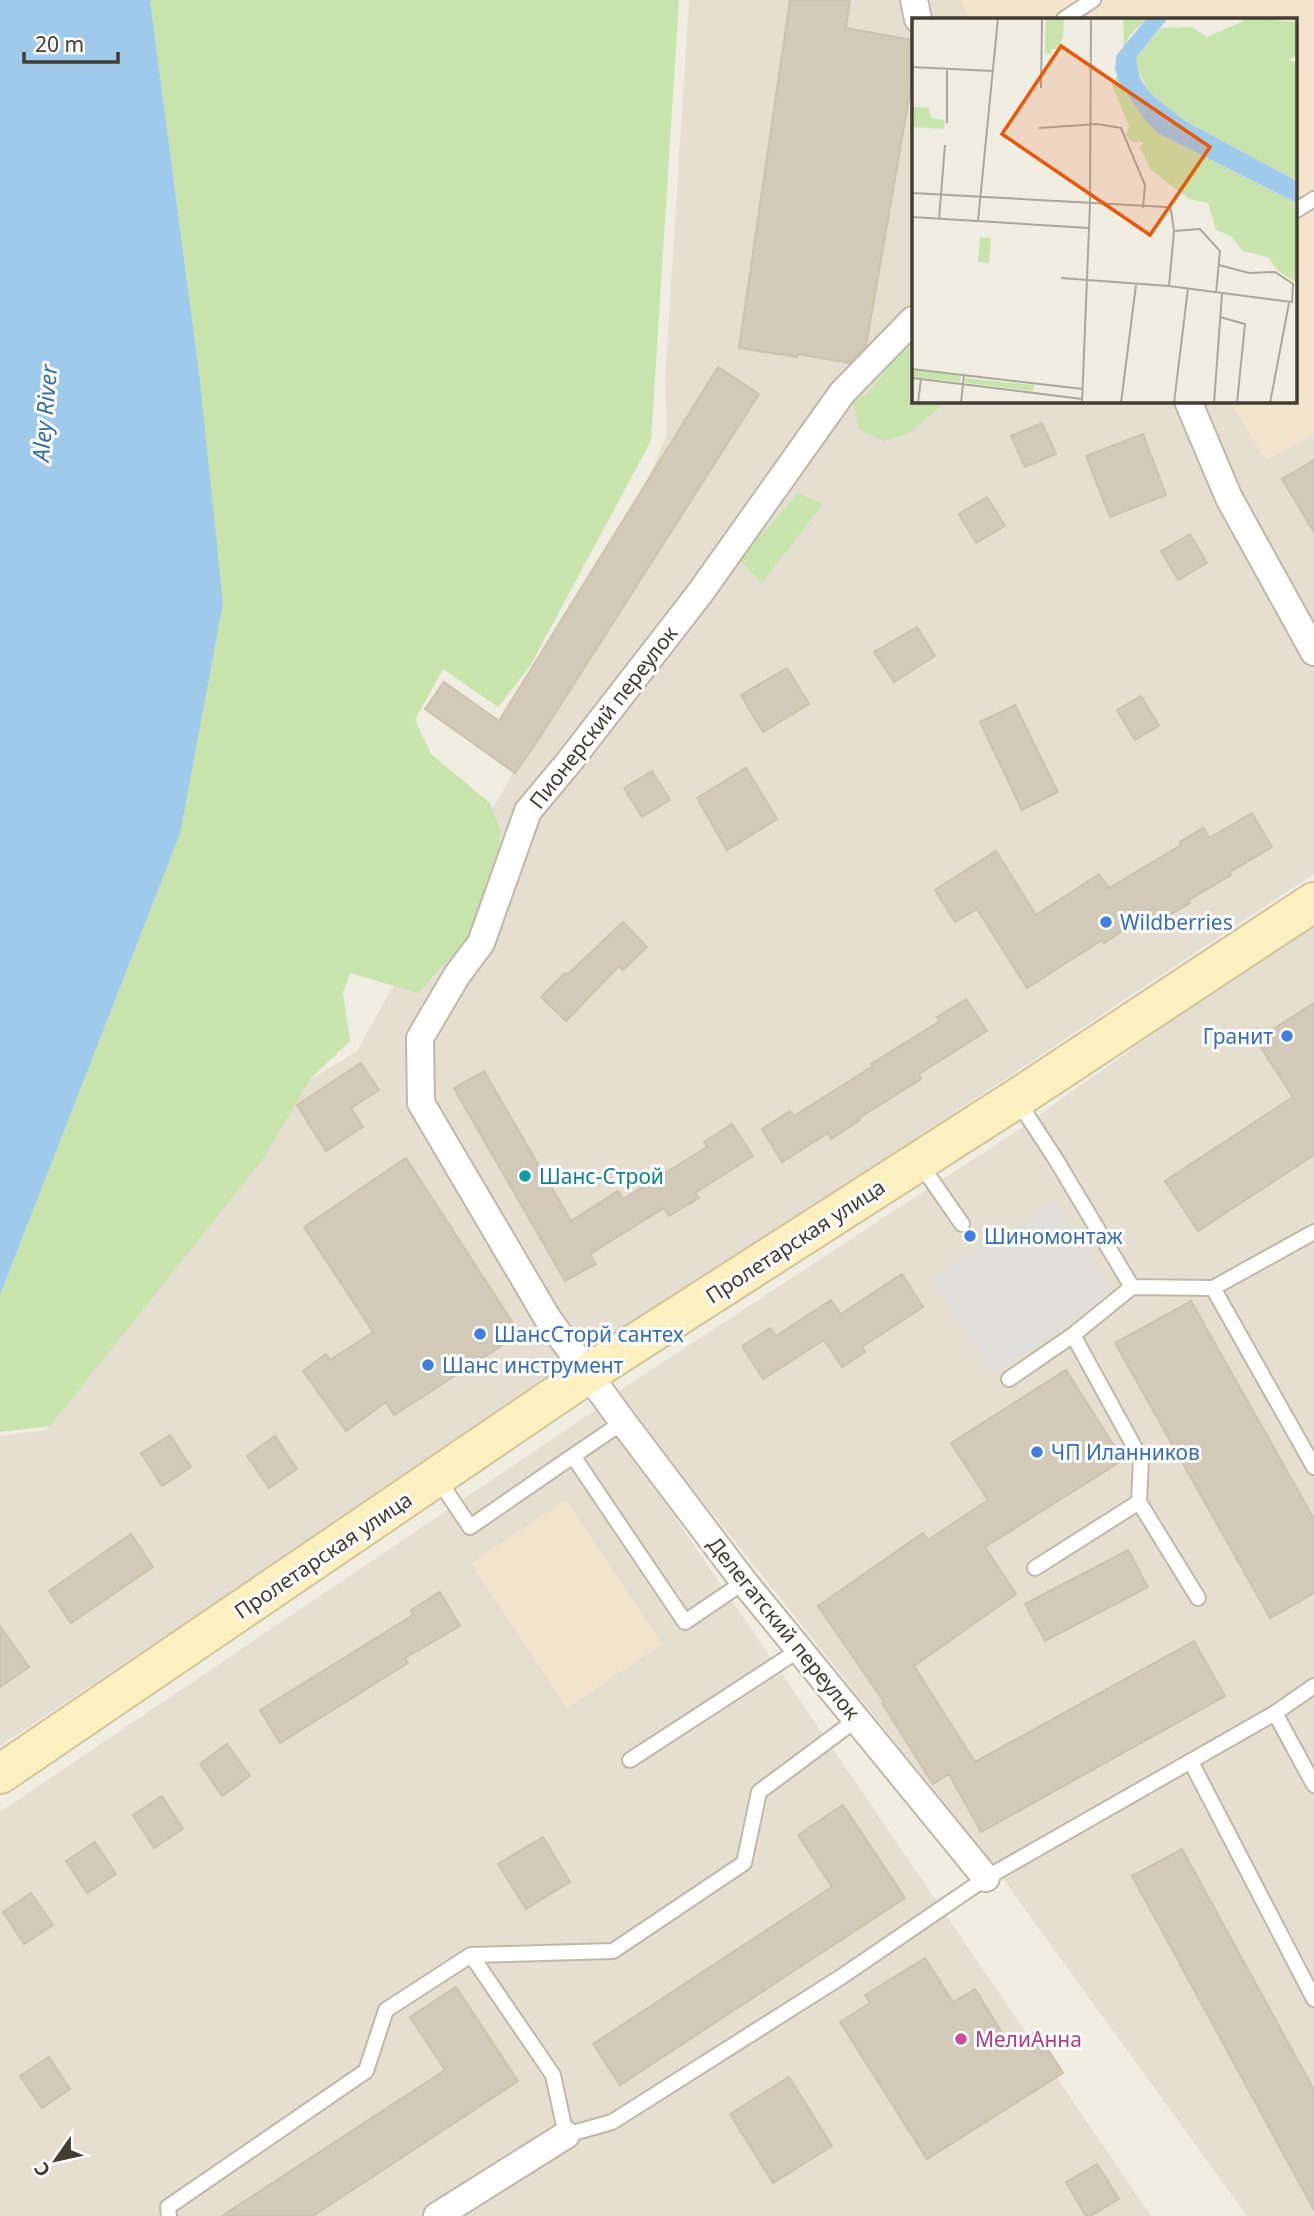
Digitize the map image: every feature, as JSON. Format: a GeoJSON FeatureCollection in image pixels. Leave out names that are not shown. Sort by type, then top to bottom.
{"type":"FeatureCollection","features":[{"type":"Feature","properties":{"kind":"main road","name":"Пролетарская улица"},"geometry":{"type":"LineString","coordinates":[[0,1774],[589,1373],[1016,1099],[1314,902]]}},
{"type":"Feature","properties":{"kind":"street"},"geometry":{"type":"LineString","coordinates":[[914,0],[918,18]]}},
{"type":"Feature","properties":{"kind":"street","name":"Пионерский переулок"},"geometry":{"type":"LineString","coordinates":[[589,1373],[548,1320],[421,1103],[420,1038],[457,975],[481,943],[528,811],[700,593],[842,393],[912,321]]}},
{"type":"Feature","properties":{"kind":"street"},"geometry":{"type":"LineString","coordinates":[[1188,402],[1229,498],[1314,652]]}},
{"type":"Feature","properties":{"kind":"street","name":"Делегатский переулок"},"geometry":{"type":"LineString","coordinates":[[589,1373],[744,1582],[986,1878]]}},
{"type":"Feature","properties":{"kind":"street"},"geometry":{"type":"LineString","coordinates":[[437,2216],[566,2135]]}},
{"type":"Feature","properties":{"kind":"lane"},"geometry":{"type":"LineString","coordinates":[[1066,18],[1093,0]]}},
{"type":"Feature","properties":{"kind":"lane"},"geometry":{"type":"LineString","coordinates":[[1296,210],[1314,199]]}},
{"type":"Feature","properties":{"kind":"lane"},"geometry":{"type":"LineString","coordinates":[[1016,1099],[1055,1158],[1132,1287]]}},
{"type":"Feature","properties":{"kind":"lane"},"geometry":{"type":"LineString","coordinates":[[918,1162],[962,1224]]}},
{"type":"Feature","properties":{"kind":"lane"},"geometry":{"type":"LineString","coordinates":[[1009,1379],[1073,1335],[1132,1287],[1213,1288],[1314,1232]]}},
{"type":"Feature","properties":{"kind":"lane"},"geometry":{"type":"LineString","coordinates":[[1213,1288],[1314,1467]]}},
{"type":"Feature","properties":{"kind":"lane"},"geometry":{"type":"LineString","coordinates":[[1073,1335],[1142,1459],[1139,1502],[1198,1598]]}},
{"type":"Feature","properties":{"kind":"lane"},"geometry":{"type":"LineString","coordinates":[[437,1478],[470,1527],[623,1422]]}},
{"type":"Feature","properties":{"kind":"lane"},"geometry":{"type":"LineString","coordinates":[[573,1456],[685,1622],[744,1582]]}},
{"type":"Feature","properties":{"kind":"lane"},"geometry":{"type":"LineString","coordinates":[[1035,1568],[1139,1502]]}},
{"type":"Feature","properties":{"kind":"lane"},"geometry":{"type":"LineString","coordinates":[[630,1760],[799,1650]]}},
{"type":"Feature","properties":{"kind":"lane"},"geometry":{"type":"LineString","coordinates":[[471,1955],[553,2075],[566,2135],[612,2122],[841,1977],[986,1878],[1275,1713],[1314,1686]]}},
{"type":"Feature","properties":{"kind":"lane"},"geometry":{"type":"LineString","coordinates":[[1301,1695],[1314,1704]]}},
{"type":"Feature","properties":{"kind":"lane"},"geometry":{"type":"LineString","coordinates":[[1275,1713],[1314,1785]]}},
{"type":"Feature","properties":{"kind":"lane"},"geometry":{"type":"LineString","coordinates":[[169,2216],[168,2207],[366,2071],[386,2010],[471,1955],[613,1951],[744,1863],[759,1792],[858,1719]]}},
{"type":"Feature","properties":{"kind":"lane"},"geometry":{"type":"LineString","coordinates":[[1191,1762],[1314,1999]]}},
{"type":"Feature","properties":{"kind":"shaded area"},"geometry":{"type":"Polygon","coordinates":[[[689,0],[1314,0],[1314,874],[0,1746],[0,1436],[46,1430],[260,1162],[307,1082],[357,1051],[561,687],[667,434],[665,380],[689,0]]]}},
{"type":"Feature","properties":{"kind":"shaded area"},"geometry":{"type":"Polygon","coordinates":[[[960,0],[1314,0],[1314,434],[1266,460],[1231,402],[1296,402],[1296,18],[969,18],[960,0]]]}},
{"type":"Feature","properties":{"kind":"shaded area"},"geometry":{"type":"Polygon","coordinates":[[[1314,919],[1314,2216],[1247,2216],[987,1857],[616,1393],[1021,1128],[1314,919]]]}},
{"type":"Feature","properties":{"kind":"shaded area"},"geometry":{"type":"Polygon","coordinates":[[[1054,1201],[1114,1295],[992,1374],[931,1280],[1054,1201]]]}},
{"type":"Feature","properties":{"kind":"shaded area"},"geometry":{"type":"Polygon","coordinates":[[[600,1407],[1151,2216],[0,2216],[0,1812],[600,1407]]]}},
{"type":"Feature","properties":{"kind":"shaded area"},"geometry":{"type":"Polygon","coordinates":[[[566,1500],[662,1644],[567,1708],[471,1563],[566,1500]]]}},
{"type":"Feature","properties":{"kind":"green space"},"geometry":{"type":"Polygon","coordinates":[[[150,0],[679,0],[651,441],[530,666],[498,707],[443,669],[415,720],[431,754],[490,803],[501,832],[494,873],[467,939],[418,993],[350,973],[343,993],[350,1041],[311,1078],[264,1158],[50,1426],[0,1432],[0,1295],[180,834],[199,372],[150,0]]]}},
{"type":"Feature","properties":{"kind":"green space"},"geometry":{"type":"Polygon","coordinates":[[[912,337],[912,402],[946,402],[907,434],[883,441],[859,429],[853,403],[869,392],[912,337]]]}},
{"type":"Feature","properties":{"kind":"green space"},"geometry":{"type":"Polygon","coordinates":[[[798,493],[823,504],[762,583],[739,560],[798,493]]]}},
{"type":"Feature","properties":{"kind":"water","name":"Aley River"},"geometry":{"type":"Polygon","coordinates":[[[0,0],[150,0],[199,372],[223,603],[180,834],[0,1295],[0,0]]]}},
{"type":"Feature","properties":{"kind":"building"},"geometry":{"type":"Polygon","coordinates":[[[790,0],[850,0],[846,28],[912,40],[912,81],[866,346],[849,363],[739,348],[790,0]]]}},
{"type":"Feature","properties":{"kind":"building"},"geometry":{"type":"Polygon","coordinates":[[[718,367],[759,394],[515,773],[425,709],[444,682],[499,721],[718,367]]]}},
{"type":"Feature","properties":{"kind":"building"},"geometry":{"type":"Polygon","coordinates":[[[1042,423],[1056,454],[1025,467],[1011,436],[1042,423]]]}},
{"type":"Feature","properties":{"kind":"building"},"geometry":{"type":"Polygon","coordinates":[[[1143,434],[1166,495],[1110,517],[1086,456],[1143,434]]]}},
{"type":"Feature","properties":{"kind":"building"},"geometry":{"type":"Polygon","coordinates":[[[1314,460],[1314,532],[1282,479],[1314,460]]]}},
{"type":"Feature","properties":{"kind":"building"},"geometry":{"type":"Polygon","coordinates":[[[987,497],[1005,526],[976,543],[959,514],[987,497]]]}},
{"type":"Feature","properties":{"kind":"building"},"geometry":{"type":"Polygon","coordinates":[[[1190,534],[1207,563],[1178,580],[1161,551],[1190,534]]]}},
{"type":"Feature","properties":{"kind":"building"},"geometry":{"type":"Polygon","coordinates":[[[917,627],[935,656],[894,682],[874,652],[917,627]]]}},
{"type":"Feature","properties":{"kind":"building"},"geometry":{"type":"Polygon","coordinates":[[[787,668],[809,704],[763,732],[741,695],[787,668]]]}},
{"type":"Feature","properties":{"kind":"building"},"geometry":{"type":"Polygon","coordinates":[[[1141,696],[1159,726],[1135,740],[1117,710],[1141,696]]]}},
{"type":"Feature","properties":{"kind":"building"},"geometry":{"type":"Polygon","coordinates":[[[1015,705],[1058,792],[1022,810],[980,722],[1015,705]]]}},
{"type":"Feature","properties":{"kind":"building"},"geometry":{"type":"Polygon","coordinates":[[[746,768],[777,819],[727,850],[697,798],[746,768]]]}},
{"type":"Feature","properties":{"kind":"building"},"geometry":{"type":"Polygon","coordinates":[[[652,771],[670,800],[642,817],[624,788],[652,771]]]}},
{"type":"Feature","properties":{"kind":"building"},"geometry":{"type":"Polygon","coordinates":[[[1252,813],[1272,847],[1230,872],[1231,875],[1156,923],[1150,913],[1027,988],[977,909],[955,922],[935,890],[996,851],[1036,915],[1099,874],[1109,888],[1181,845],[1180,842],[1203,828],[1209,838],[1252,813]]]}},
{"type":"Feature","properties":{"kind":"building"},"geometry":{"type":"Polygon","coordinates":[[[623,922],[647,947],[623,970],[619,966],[566,1021],[541,997],[623,922]]]}},
{"type":"Feature","properties":{"kind":"building"},"geometry":{"type":"Polygon","coordinates":[[[966,999],[987,1031],[919,1074],[921,1079],[831,1139],[828,1133],[782,1162],[762,1129],[790,1111],[794,1116],[873,1066],[871,1064],[940,1021],[937,1017],[966,999]]]}},
{"type":"Feature","properties":{"kind":"building"},"geometry":{"type":"Polygon","coordinates":[[[1314,1003],[1314,1155],[1198,1231],[1165,1181],[1293,1097],[1256,1040],[1314,1003]]]}},
{"type":"Feature","properties":{"kind":"building"},"geometry":{"type":"Polygon","coordinates":[[[361,1063],[379,1090],[351,1108],[363,1127],[326,1151],[297,1105],[361,1063]]]}},
{"type":"Feature","properties":{"kind":"building"},"geometry":{"type":"Polygon","coordinates":[[[484,1071],[571,1221],[618,1191],[623,1199],[707,1147],[704,1142],[732,1124],[753,1156],[695,1193],[699,1198],[669,1216],[664,1208],[590,1254],[596,1264],[565,1281],[454,1088],[484,1071]]]}},
{"type":"Feature","properties":{"kind":"building"},"geometry":{"type":"Polygon","coordinates":[[[406,1158],[520,1334],[394,1415],[386,1402],[346,1431],[303,1371],[326,1354],[330,1360],[373,1332],[304,1227],[406,1158]]]}},
{"type":"Feature","properties":{"kind":"building"},"geometry":{"type":"Polygon","coordinates":[[[902,1274],[923,1307],[862,1347],[865,1352],[842,1367],[824,1340],[763,1379],[742,1346],[770,1328],[776,1336],[831,1300],[841,1314],[902,1274]]]}},
{"type":"Feature","properties":{"kind":"building"},"geometry":{"type":"Polygon","coordinates":[[[1191,1301],[1314,1519],[1314,1593],[1270,1618],[1115,1343],[1191,1301]]]}},
{"type":"Feature","properties":{"kind":"building"},"geometry":{"type":"Polygon","coordinates":[[[1066,1370],[1123,1460],[985,1547],[1016,1594],[914,1666],[975,1762],[1194,1641],[1225,1696],[981,1832],[949,1774],[933,1784],[882,1703],[884,1702],[818,1606],[923,1533],[928,1540],[988,1500],[951,1443],[1066,1370]]]}},
{"type":"Feature","properties":{"kind":"building"},"geometry":{"type":"Polygon","coordinates":[[[170,1435],[191,1467],[162,1486],[141,1453],[170,1435]]]}},
{"type":"Feature","properties":{"kind":"building"},"geometry":{"type":"Polygon","coordinates":[[[275,1436],[297,1469],[269,1488],[247,1456],[275,1436]]]}},
{"type":"Feature","properties":{"kind":"building"},"geometry":{"type":"Polygon","coordinates":[[[131,1534],[153,1567],[71,1623],[49,1591],[131,1534]]]}},
{"type":"Feature","properties":{"kind":"building"},"geometry":{"type":"Polygon","coordinates":[[[1128,1550],[1148,1587],[1045,1641],[1025,1604],[1128,1550]]]}},
{"type":"Feature","properties":{"kind":"building"},"geometry":{"type":"Polygon","coordinates":[[[440,1592],[460,1626],[405,1658],[408,1663],[280,1743],[260,1710],[413,1615],[411,1610],[440,1592]]]}},
{"type":"Feature","properties":{"kind":"building"},"geometry":{"type":"Polygon","coordinates":[[[0,1626],[29,1667],[0,1687],[0,1626]]]}},
{"type":"Feature","properties":{"kind":"building"},"geometry":{"type":"Polygon","coordinates":[[[227,1744],[250,1776],[222,1796],[200,1764],[227,1744]]]}},
{"type":"Feature","properties":{"kind":"building"},"geometry":{"type":"Polygon","coordinates":[[[162,1796],[183,1829],[154,1848],[133,1815],[162,1796]]]}},
{"type":"Feature","properties":{"kind":"building"},"geometry":{"type":"Polygon","coordinates":[[[843,1805],[905,1898],[620,2085],[593,2044],[832,1887],[798,1835],[843,1805]]]}},
{"type":"Feature","properties":{"kind":"building"},"geometry":{"type":"Polygon","coordinates":[[[543,1837],[570,1882],[526,1909],[498,1864],[543,1837]]]}},
{"type":"Feature","properties":{"kind":"building"},"geometry":{"type":"Polygon","coordinates":[[[95,1842],[116,1874],[87,1893],[66,1861],[95,1842]]]}},
{"type":"Feature","properties":{"kind":"building"},"geometry":{"type":"Polygon","coordinates":[[[1182,1849],[1314,2090],[1314,2210],[1132,1876],[1182,1849]]]}},
{"type":"Feature","properties":{"kind":"building"},"geometry":{"type":"Polygon","coordinates":[[[31,1893],[53,1925],[24,1944],[3,1912],[31,1893]]]}},
{"type":"Feature","properties":{"kind":"building"},"geometry":{"type":"Polygon","coordinates":[[[925,1958],[953,2002],[975,1989],[1011,2047],[1036,2031],[1063,2073],[927,2159],[840,2022],[870,2003],[865,1995],[925,1958]]]}},
{"type":"Feature","properties":{"kind":"building"},"geometry":{"type":"Polygon","coordinates":[[[456,1987],[518,2081],[313,2216],[222,2216],[445,2070],[410,2017],[456,1987]]]}},
{"type":"Feature","properties":{"kind":"building"},"geometry":{"type":"Polygon","coordinates":[[[49,2057],[70,2089],[42,2108],[20,2076],[49,2057]]]}},
{"type":"Feature","properties":{"kind":"building"},"geometry":{"type":"Polygon","coordinates":[[[789,2077],[832,2146],[773,2183],[730,2114],[789,2077]]]}},
{"type":"Feature","properties":{"kind":"building"},"geometry":{"type":"Polygon","coordinates":[[[1097,2164],[1119,2199],[1086,2216],[1066,2182],[1097,2164]]]}},
{"type":"Feature","properties":{"kind":"place","name":"Wildberries"},"geometry":{"type":"Point","coordinates":[1106,922]}},
{"type":"Feature","properties":{"kind":"place","name":"Гранит"},"geometry":{"type":"Point","coordinates":[1287,1036]}},
{"type":"Feature","properties":{"kind":"place","name":"Шанс-Строй"},"geometry":{"type":"Point","coordinates":[525,1176]}},
{"type":"Feature","properties":{"kind":"place","name":"Шиномонтаж"},"geometry":{"type":"Point","coordinates":[970,1236]}},
{"type":"Feature","properties":{"kind":"place","name":"ШансСторй сантех"},"geometry":{"type":"Point","coordinates":[480,1334]}},
{"type":"Feature","properties":{"kind":"place","name":"Шанс инструмент"},"geometry":{"type":"Point","coordinates":[428,1365]}},
{"type":"Feature","properties":{"kind":"place","name":"ЧП Иланников"},"geometry":{"type":"Point","coordinates":[1037,1452]}},
{"type":"Feature","properties":{"kind":"place","name":"МелиАнна"},"geometry":{"type":"Point","coordinates":[961,2039]}}]}
